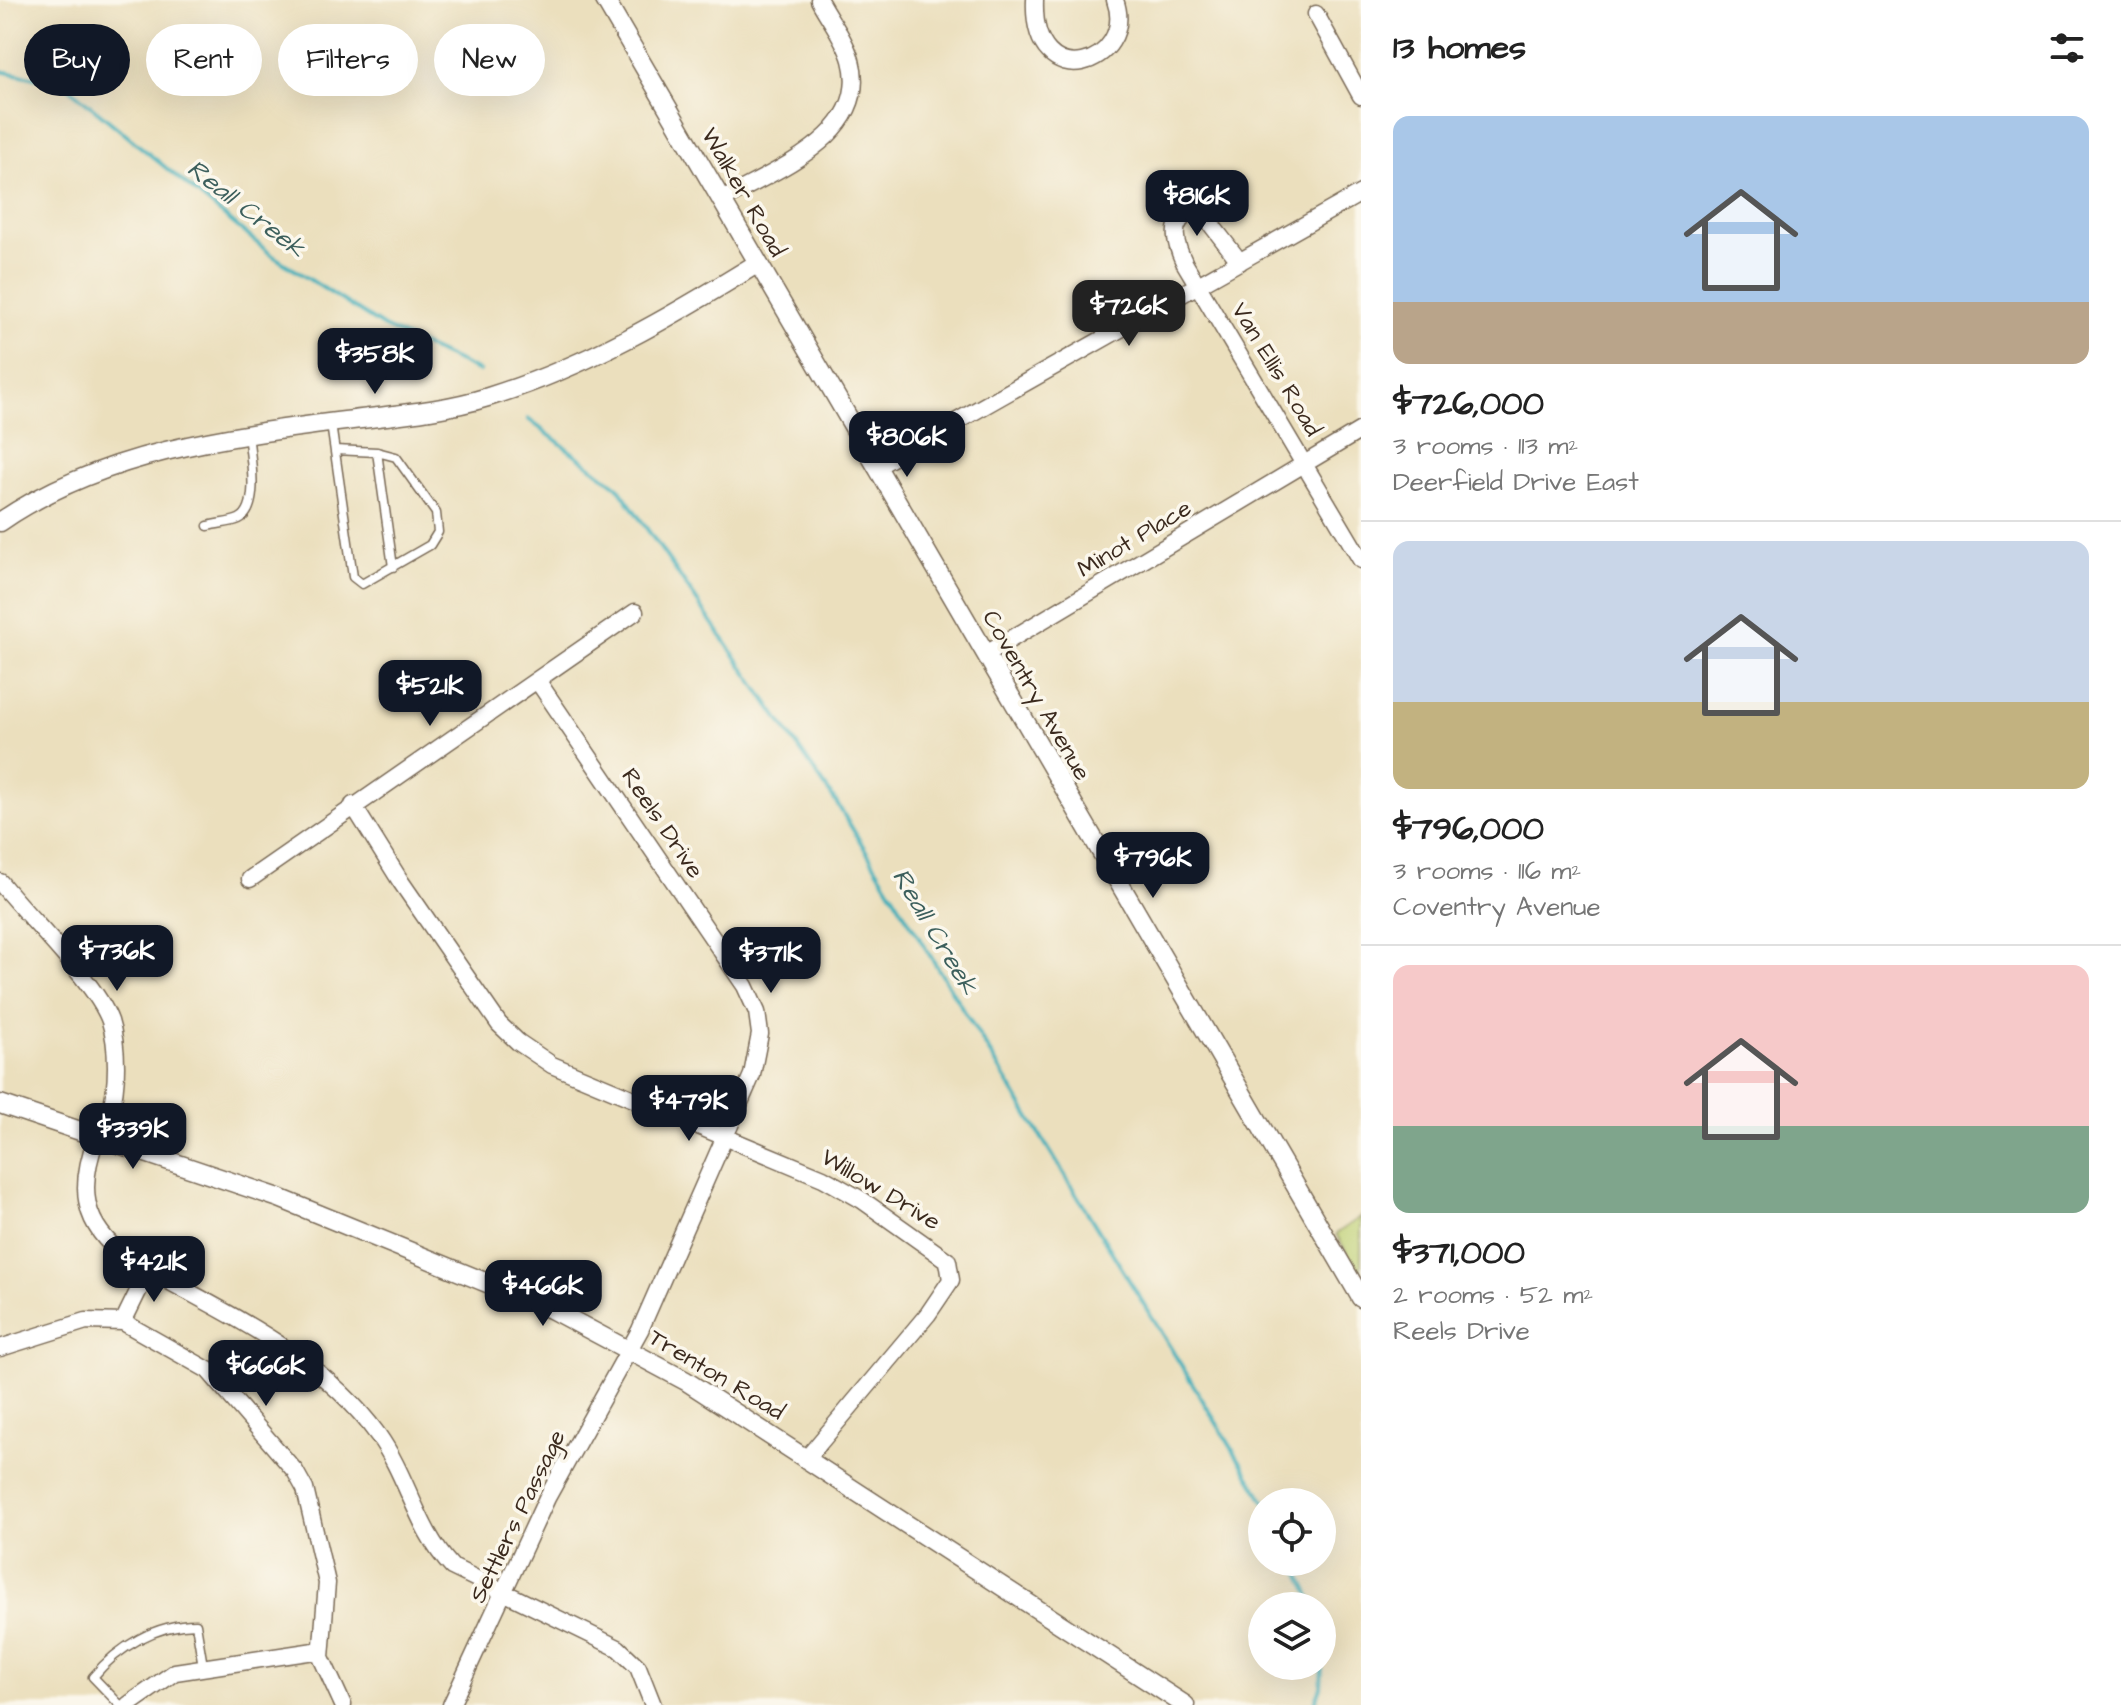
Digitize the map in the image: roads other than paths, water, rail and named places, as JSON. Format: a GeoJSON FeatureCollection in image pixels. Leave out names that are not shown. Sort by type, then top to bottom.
{"type":"FeatureCollection","features":[{"type":"Feature","properties":{"kind":"street","name":"Walker Road"},"geometry":{"type":"LineString","coordinates":[[605,0],[793,324]]}},
{"type":"Feature","properties":{"kind":"street"},"geometry":{"type":"LineString","coordinates":[[721,201],[823,140],[840,125],[853,98],[855,81],[850,57],[819,0]]}},
{"type":"Feature","properties":{"kind":"street"},"geometry":{"type":"LineString","coordinates":[[1035,0],[1038,41],[1049,53],[1068,62],[1083,62],[1106,50],[1119,25],[1115,0]]}},
{"type":"Feature","properties":{"kind":"street"},"geometry":{"type":"LineString","coordinates":[[1316,14],[1361,96]]}},
{"type":"Feature","properties":{"kind":"street"},"geometry":{"type":"LineString","coordinates":[[876,467],[1361,193]]}},
{"type":"Feature","properties":{"kind":"street","name":"Van Ellis Road"},"geometry":{"type":"LineString","coordinates":[[1240,262],[1203,217],[1192,212],[1185,214],[1175,232],[1176,245],[1361,560]]}},
{"type":"Feature","properties":{"kind":"street"},"geometry":{"type":"LineString","coordinates":[[0,522],[72,483],[151,454],[248,433],[487,398],[570,367],[655,328],[758,263]]}},
{"type":"Feature","properties":{"kind":"street","name":"Coventry Avenue"},"geometry":{"type":"LineString","coordinates":[[793,324],[1361,1298]]}},
{"type":"Feature","properties":{"kind":"street","name":"Minot Place"},"geometry":{"type":"LineString","coordinates":[[986,654],[1361,430]]}},
{"type":"Feature","properties":{"kind":"street"},"geometry":{"type":"LineString","coordinates":[[250,879],[635,612]]}},
{"type":"Feature","properties":{"kind":"street","name":"Reels Drive"},"geometry":{"type":"LineString","coordinates":[[537,680],[745,986],[757,1012],[760,1034],[758,1056],[726,1137],[631,1350]]}},
{"type":"Feature","properties":{"kind":"street","name":"Willow Drive"},"geometry":{"type":"LineString","coordinates":[[353,805],[481,998],[518,1042],[552,1065],[823,1178],[932,1246],[948,1261],[952,1270],[951,1280],[928,1314],[807,1458]]}},
{"type":"Feature","properties":{"kind":"street"},"geometry":{"type":"LineString","coordinates":[[3,892],[94,994],[109,1020],[116,1047],[110,1111],[97,1137],[85,1174],[88,1209],[116,1250],[314,1367],[350,1400],[378,1434],[401,1470],[433,1547],[452,1567],[505,1590],[618,1648],[638,1667],[653,1705]]}},
{"type":"Feature","properties":{"kind":"street","name":"Trenton Road"},"geometry":{"type":"LineString","coordinates":[[0,1104],[279,1198],[484,1280],[631,1350],[807,1458],[1185,1705]]}},
{"type":"Feature","properties":{"kind":"street"},"geometry":{"type":"LineString","coordinates":[[123,1322],[149,1269]]}},
{"type":"Feature","properties":{"kind":"street"},"geometry":{"type":"LineString","coordinates":[[0,1348],[86,1321],[123,1322],[208,1370],[302,1480],[327,1583],[321,1650],[327,1674],[343,1705]]}},
{"type":"Feature","properties":{"kind":"street","name":"Settlers Passage"},"geometry":{"type":"LineString","coordinates":[[451,1705],[547,1498],[631,1350]]}},
{"type":"Feature","properties":{"kind":"street"},"geometry":{"type":"LineString","coordinates":[[128,1705],[161,1679],[203,1666],[321,1650]]}},
{"type":"Feature","properties":{"kind":"lane"},"geometry":{"type":"LineString","coordinates":[[331,423],[353,577],[362,584],[430,545],[439,523],[407,467],[396,457],[377,452],[335,450]]}},
{"type":"Feature","properties":{"kind":"lane"},"geometry":{"type":"LineString","coordinates":[[208,526],[241,518],[248,512],[253,490],[248,433]]}},
{"type":"Feature","properties":{"kind":"lane"},"geometry":{"type":"LineString","coordinates":[[377,452],[393,567]]}},
{"type":"Feature","properties":{"kind":"lane"},"geometry":{"type":"LineString","coordinates":[[120,1705],[93,1677],[123,1649],[145,1636],[168,1627],[196,1624],[203,1666]]}},
{"type":"Feature","properties":{"kind":"waterway","name":"Reall Creek"},"geometry":{"type":"LineString","coordinates":[[0,71],[63,83],[273,256],[384,327],[479,371]]}},
{"type":"Feature","properties":{"kind":"waterway","name":"Reall Creek"},"geometry":{"type":"LineString","coordinates":[[528,419],[618,487],[836,802],[1256,1488]]}},
{"type":"Feature","properties":{"kind":"waterway","name":"Reall Creek"},"geometry":{"type":"LineString","coordinates":[[1301,1576],[1308,1592]]}},
{"type":"Feature","properties":{"kind":"waterway","name":"Reall Creek"},"geometry":{"type":"LineString","coordinates":[[1314,1705],[1321,1680]]}}]}
